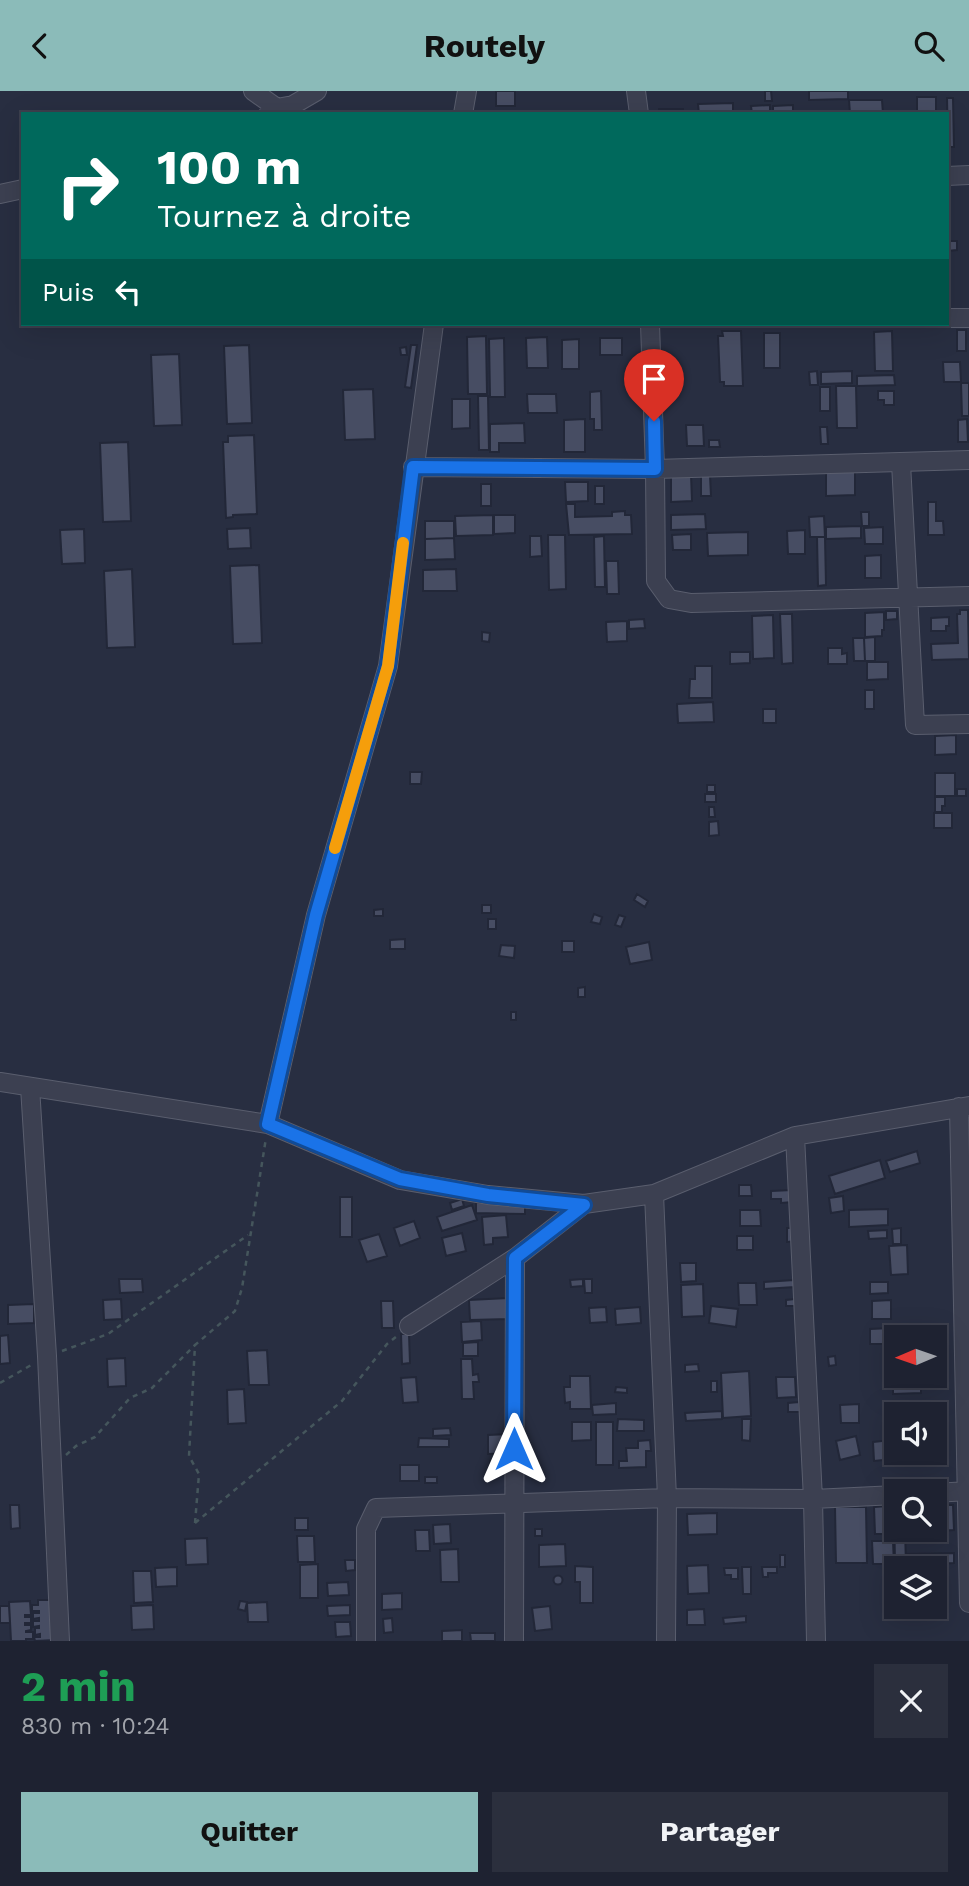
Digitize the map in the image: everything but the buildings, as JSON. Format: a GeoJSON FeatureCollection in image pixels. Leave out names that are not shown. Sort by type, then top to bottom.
{"type":"FeatureCollection","features":[{"type":"Feature","properties":{"kind":"street"},"geometry":{"type":"LineString","coordinates":[[253,91],[272,111],[293,104],[317,91]]}},
{"type":"Feature","properties":{"kind":"street"},"geometry":{"type":"LineString","coordinates":[[463,112],[467,91]]}},
{"type":"Feature","properties":{"kind":"street"},"geometry":{"type":"LineString","coordinates":[[636,91],[639,112]]}},
{"type":"Feature","properties":{"kind":"street"},"geometry":{"type":"LineString","coordinates":[[949,176],[969,175]]}},
{"type":"Feature","properties":{"kind":"street"},"geometry":{"type":"LineString","coordinates":[[0,194],[21,189]]}},
{"type":"Feature","properties":{"kind":"street"},"geometry":{"type":"LineString","coordinates":[[949,319],[969,319]]}},
{"type":"Feature","properties":{"kind":"street"},"geometry":{"type":"LineString","coordinates":[[268,1124],[316,915],[388,666],[434,326]]}},
{"type":"Feature","properties":{"kind":"street"},"geometry":{"type":"LineString","coordinates":[[650,326],[656,582],[669,599],[691,603],[969,596]]}},
{"type":"Feature","properties":{"kind":"street"},"geometry":{"type":"LineString","coordinates":[[413,467],[655,469],[969,460]]}},
{"type":"Feature","properties":{"kind":"street"},"geometry":{"type":"LineString","coordinates":[[901,463],[915,725],[969,724]]}},
{"type":"Feature","properties":{"kind":"street"},"geometry":{"type":"LineString","coordinates":[[0,1082],[268,1124],[400,1179],[488,1195],[584,1205],[654,1194],[794,1136],[964,1106],[969,1603]]}},
{"type":"Feature","properties":{"kind":"street"},"geometry":{"type":"LineString","coordinates":[[30,1087],[47,1356],[60,1641]]}},
{"type":"Feature","properties":{"kind":"street"},"geometry":{"type":"LineString","coordinates":[[794,1136],[813,1499],[816,1641]]}},
{"type":"Feature","properties":{"kind":"street"},"geometry":{"type":"LineString","coordinates":[[654,1194],[667,1498],[666,1641]]}},
{"type":"Feature","properties":{"kind":"street"},"geometry":{"type":"LineString","coordinates":[[409,1326],[515,1258],[584,1205]]}},
{"type":"Feature","properties":{"kind":"street"},"geometry":{"type":"LineString","coordinates":[[514,1641],[515,1258]]}},
{"type":"Feature","properties":{"kind":"street"},"geometry":{"type":"LineString","coordinates":[[947,1492],[968,1491]]}},
{"type":"Feature","properties":{"kind":"street"},"geometry":{"type":"LineString","coordinates":[[366,1641],[366,1529],[376,1508],[667,1498],[813,1499],[884,1496]]}},
{"type":"Feature","properties":{"kind":"path"},"geometry":{"type":"LineString","coordinates":[[52,1466],[76,1446],[95,1437],[130,1398],[152,1388],[195,1345],[235,1311],[242,1288],[268,1124]]}},
{"type":"Feature","properties":{"kind":"path"},"geometry":{"type":"LineString","coordinates":[[0,1383],[47,1356],[108,1334],[250,1234]]}},
{"type":"Feature","properties":{"kind":"path"},"geometry":{"type":"LineString","coordinates":[[195,1345],[189,1456],[200,1474],[195,1523],[342,1401],[387,1344],[409,1326]]}},
{"type":"Feature","properties":{"kind":"slow traffic"},"geometry":{"type":"LineString","coordinates":[[335,848],[388,666],[403,543]]}},
{"type":"Feature","properties":{"kind":"route"},"geometry":{"type":"LineString","coordinates":[[514,1449],[515,1258],[584,1205],[488,1195],[400,1179],[268,1124],[316,915],[388,666],[413,467],[655,469],[654,421]]}}]}
